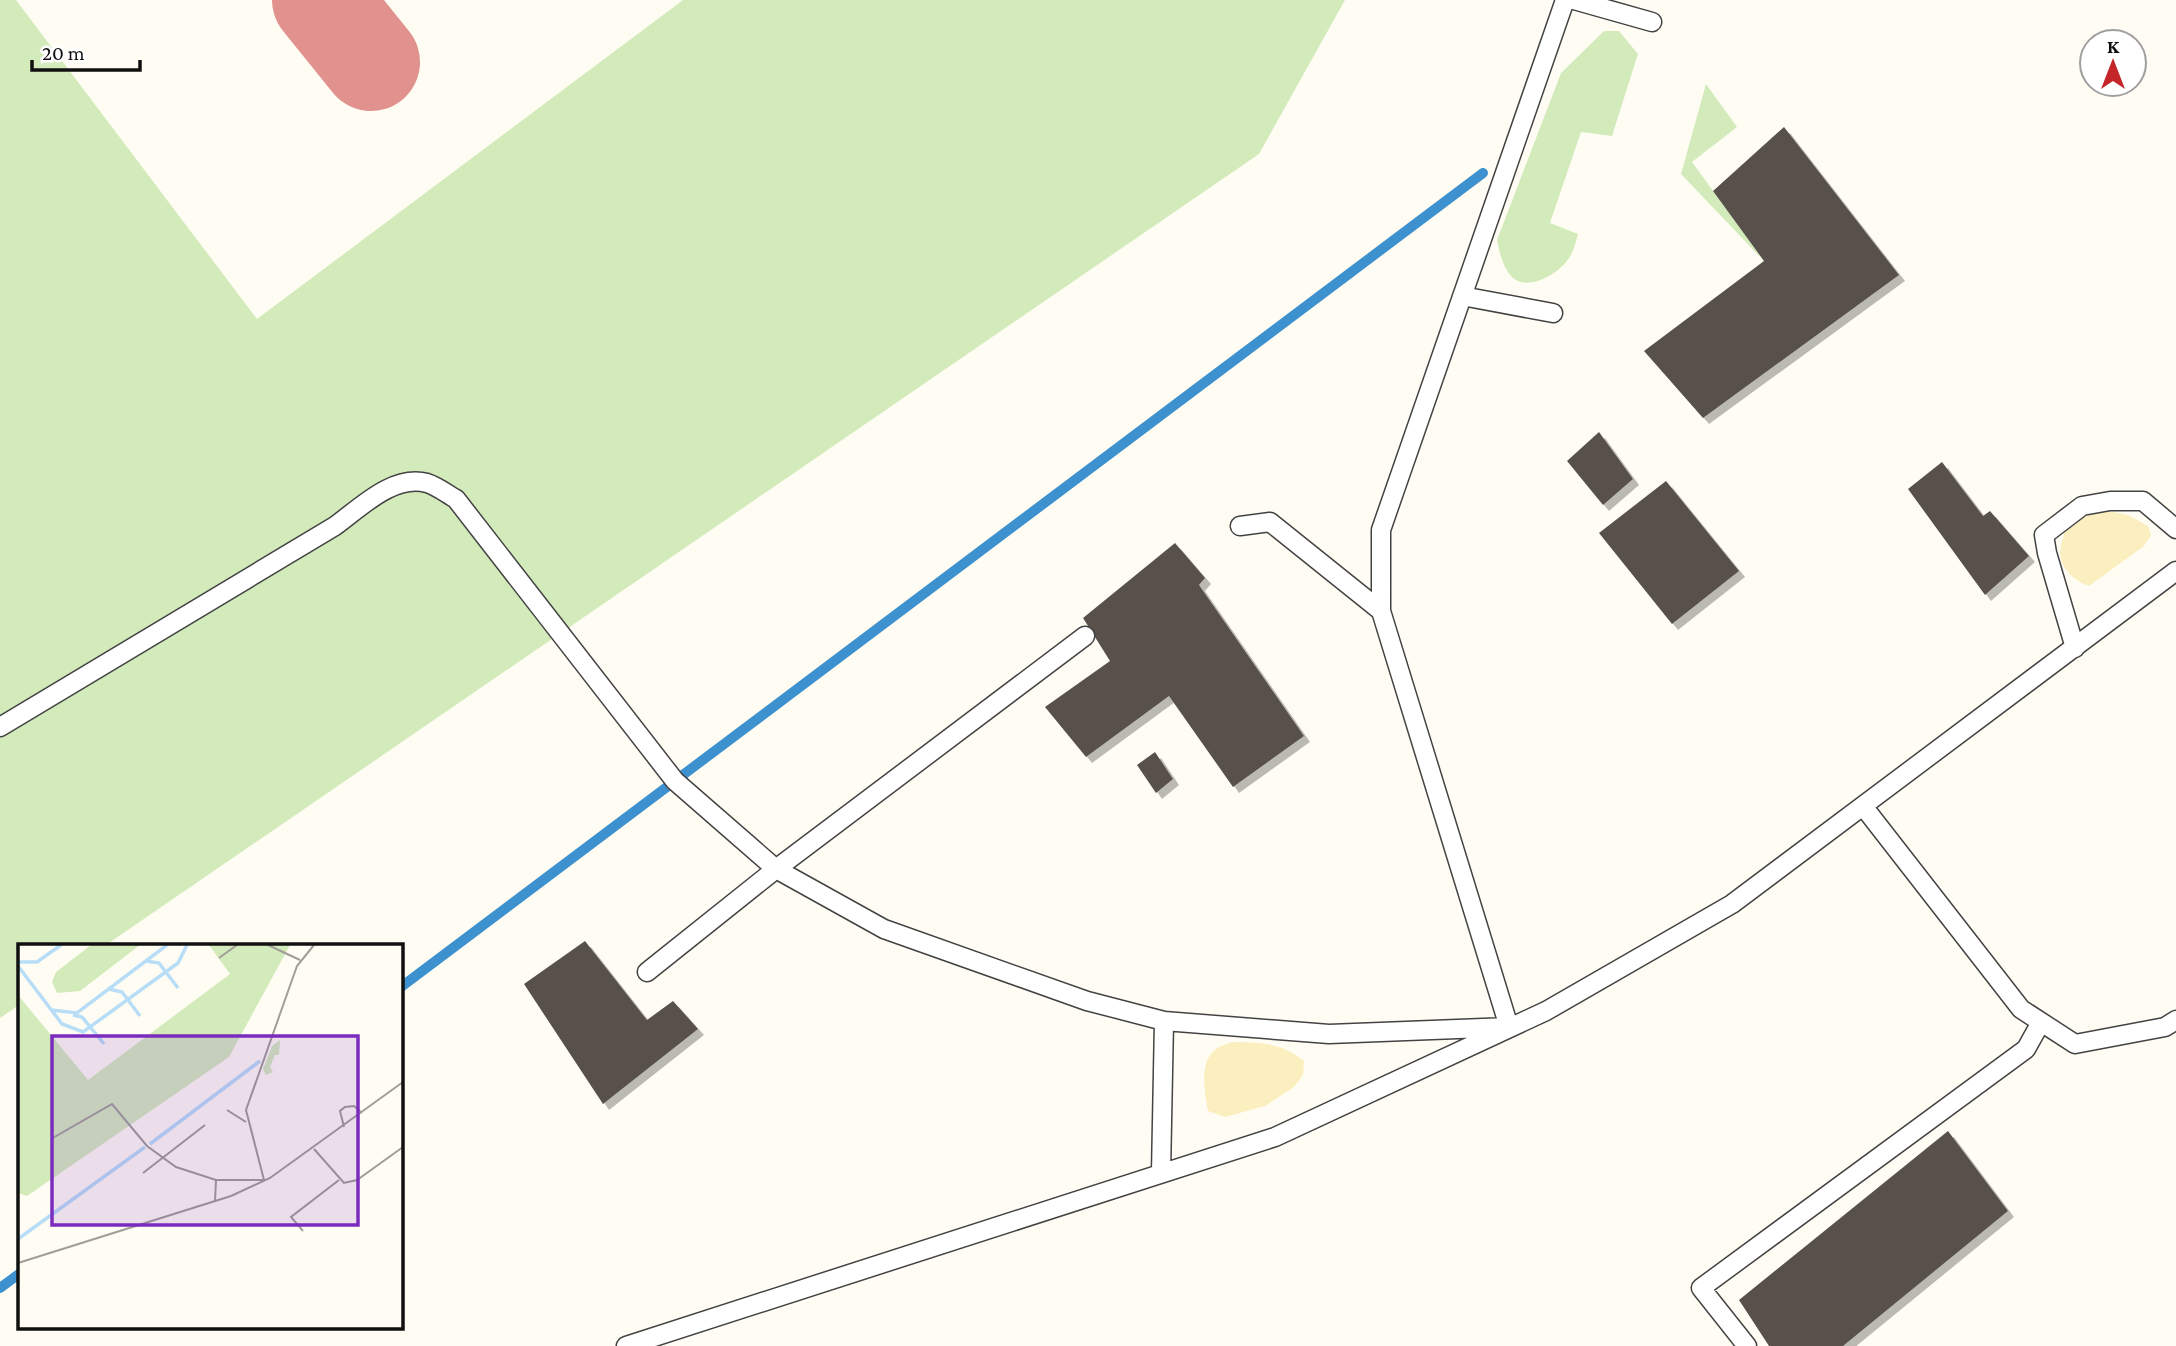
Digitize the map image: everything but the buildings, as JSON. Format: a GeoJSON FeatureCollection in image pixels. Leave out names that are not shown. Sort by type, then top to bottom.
{"type":"FeatureCollection","features":[{"type":"Feature","properties":{"kind":"lane"},"geometry":{"type":"LineString","coordinates":[[1509,1027],[1381,611],[1381,530],[1564,0]]}},
{"type":"Feature","properties":{"kind":"lane"},"geometry":{"type":"LineString","coordinates":[[1574,0],[1652,22]]}},
{"type":"Feature","properties":{"kind":"lane"},"geometry":{"type":"LineString","coordinates":[[1462,296],[1553,313]]}},
{"type":"Feature","properties":{"kind":"lane"},"geometry":{"type":"LineString","coordinates":[[0,727],[335,526],[400,483],[426,483],[456,499],[675,781],[776,869],[884,929],[1087,1001],[1164,1021],[1329,1034],[1509,1027]]}},
{"type":"Feature","properties":{"kind":"lane"},"geometry":{"type":"LineString","coordinates":[[2075,648],[2044,535],[2082,506],[2110,501],[2143,501],[2176,529]]}},
{"type":"Feature","properties":{"kind":"lane"},"geometry":{"type":"LineString","coordinates":[[1240,526],[1270,522],[1381,611]]}},
{"type":"Feature","properties":{"kind":"lane"},"geometry":{"type":"LineString","coordinates":[[626,1346],[1275,1137],[1546,1010],[1732,904],[2176,571]]}},
{"type":"Feature","properties":{"kind":"lane"},"geometry":{"type":"LineString","coordinates":[[647,972],[776,869],[1085,636]]}},
{"type":"Feature","properties":{"kind":"lane"},"geometry":{"type":"LineString","coordinates":[[1863,806],[2021,1009],[2040,1022],[2075,1044],[2165,1027],[2176,1020]]}},
{"type":"Feature","properties":{"kind":"lane"},"geometry":{"type":"LineString","coordinates":[[1161,1173],[1164,1021]]}},
{"type":"Feature","properties":{"kind":"lane"},"geometry":{"type":"LineString","coordinates":[[1747,1346],[1701,1288],[2026,1049],[2040,1022]]}},
{"type":"Feature","properties":{"kind":"green space"},"geometry":{"type":"Polygon","coordinates":[[[0,0],[16,0],[257,319],[683,0],[1345,0],[1259,154],[107,944],[18,944],[18,1006],[0,1018],[0,0]]]}},
{"type":"Feature","properties":{"kind":"green space"},"geometry":{"type":"Polygon","coordinates":[[[1604,31],[1619,31],[1638,54],[1612,136],[1581,132],[1550,223],[1578,234],[1574,248],[1567,262],[1553,274],[1535,282],[1518,281],[1506,268],[1497,240],[1561,73],[1604,31]]]}},
{"type":"Feature","properties":{"kind":"green space"},"geometry":{"type":"Polygon","coordinates":[[[1706,84],[1737,127],[1692,162],[1764,261],[1681,174],[1706,84]]]}},
{"type":"Feature","properties":{"kind":"sand"},"geometry":{"type":"Polygon","coordinates":[[[2108,511],[2128,515],[2148,526],[2151,535],[2144,546],[2089,586],[2069,573],[2062,561],[2060,554],[2065,530],[2086,516],[2108,511]]]}},
{"type":"Feature","properties":{"kind":"sand"},"geometry":{"type":"Polygon","coordinates":[[[1232,1042],[1262,1043],[1287,1050],[1304,1061],[1303,1075],[1294,1087],[1265,1106],[1225,1117],[1208,1111],[1204,1078],[1207,1062],[1216,1049],[1232,1042]]]}},
{"type":"Feature","properties":{"kind":"waterway"},"geometry":{"type":"LineString","coordinates":[[402,986],[1483,173]]}},
{"type":"Feature","properties":{"kind":"waterway"},"geometry":{"type":"LineString","coordinates":[[0,1288],[18,1275]]}},
{"type":"Feature","properties":{"kind":"taxiway"},"geometry":{"type":"LineString","coordinates":[[321,0],[371,62]]}}]}
